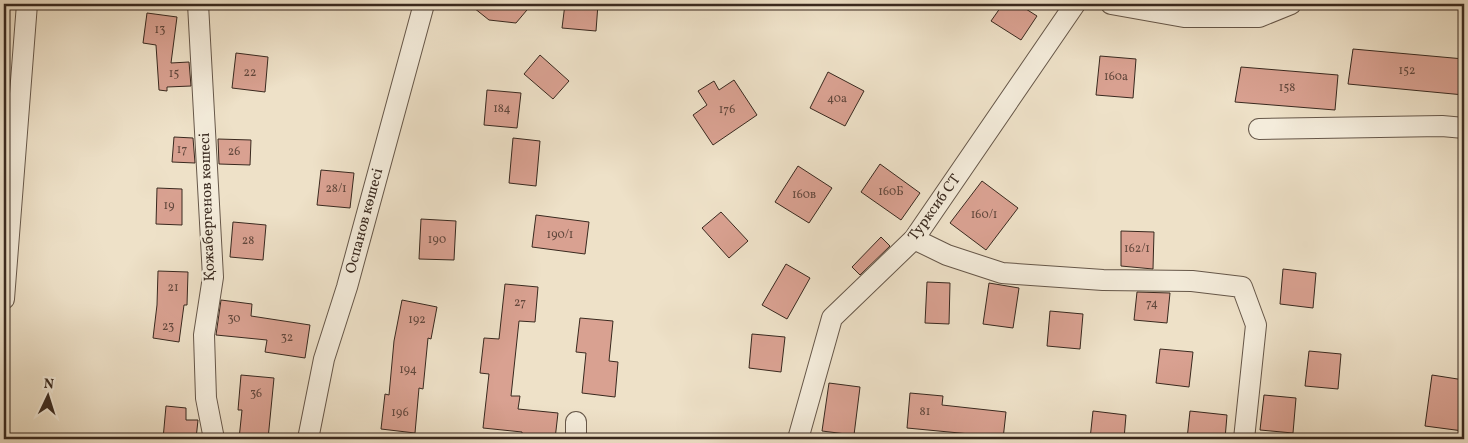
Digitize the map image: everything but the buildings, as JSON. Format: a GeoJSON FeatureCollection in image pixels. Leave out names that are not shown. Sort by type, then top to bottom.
{"type":"FeatureCollection","features":[{"type":"Feature","properties":{"kind":"street"},"geometry":{"type":"LineString","coordinates":[[4,299],[27,4]]}},
{"type":"Feature","properties":{"kind":"street","name":"Қожабергенов көшесі"},"geometry":{"type":"LineString","coordinates":[[198,4],[213,277],[204,336],[206,398],[214,439]]}},
{"type":"Feature","properties":{"kind":"street","name":"Оспанов көшесі"},"geometry":{"type":"LineString","coordinates":[[308,439],[324,359],[347,287],[424,4]]}},
{"type":"Feature","properties":{"kind":"street","name":"Турксиб СТ"},"geometry":{"type":"LineString","coordinates":[[798,439],[832,318],[914,239],[1075,4]]}},
{"type":"Feature","properties":{"kind":"street"},"geometry":{"type":"LineString","coordinates":[[1111,4],[1194,17],[1259,17],[1291,4]]}},
{"type":"Feature","properties":{"kind":"street"},"geometry":{"type":"LineString","coordinates":[[1258,129],[1442,126],[1464,128]]}},
{"type":"Feature","properties":{"kind":"street"},"geometry":{"type":"LineString","coordinates":[[914,239],[947,255],[1002,272],[1103,280],[1192,281],[1242,287],[1256,325],[1244,439]]}}]}
